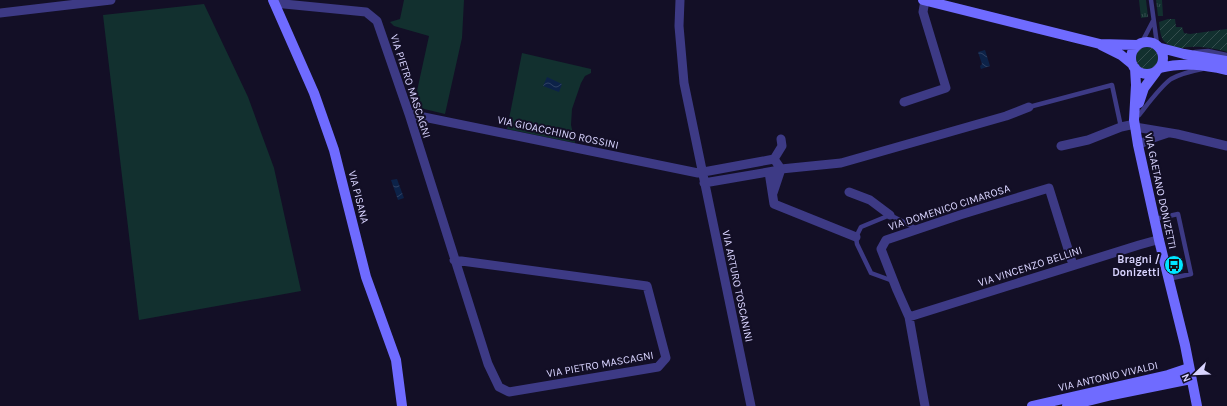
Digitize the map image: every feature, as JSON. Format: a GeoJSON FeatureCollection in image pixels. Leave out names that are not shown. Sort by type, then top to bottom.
{"type":"FeatureCollection","features":[{"type":"Feature","properties":{"kind":"street"},"geometry":{"type":"LineString","coordinates":[[0,13],[111,0]]}},
{"type":"Feature","properties":{"kind":"street","name":"VIA ARTURO TOSCANINI"},"geometry":{"type":"LineString","coordinates":[[680,0],[679,26],[684,83],[751,406]]}},
{"type":"Feature","properties":{"kind":"street"},"geometry":{"type":"LineString","coordinates":[[904,102],[946,88],[922,12],[924,0],[1100,44],[1121,55],[1140,72],[1145,74],[1178,64],[1213,67],[1227,70]]}},
{"type":"Feature","properties":{"kind":"street","name":"VIA PIETRO MASCAGNI"},"geometry":{"type":"LineString","coordinates":[[274,2],[366,12],[378,21],[409,114],[454,260],[488,364],[499,387],[509,392],[658,368],[666,358],[647,286],[454,260]]}},
{"type":"Feature","properties":{"kind":"street","name":"VIA PISANA"},"geometry":{"type":"LineString","coordinates":[[274,2],[314,93],[334,150],[366,276],[396,360],[402,406]]}},
{"type":"Feature","properties":{"kind":"street"},"geometry":{"type":"LineString","coordinates":[[1100,44],[1152,42],[1159,46],[1184,54],[1227,61]]}},
{"type":"Feature","properties":{"kind":"street"},"geometry":{"type":"LineString","coordinates":[[1134,66],[1132,53],[1140,43]]}},
{"type":"Feature","properties":{"kind":"street"},"geometry":{"type":"LineString","coordinates":[[1158,70],[1163,64],[1164,58],[1159,46]]}},
{"type":"Feature","properties":{"kind":"street","name":"VIA GAETANO DONIZETTI"},"geometry":{"type":"LineString","coordinates":[[1134,66],[1138,145],[1168,279],[1185,345],[1197,406]]}},
{"type":"Feature","properties":{"kind":"street","name":"VIA GAETANO DONIZETTI"},"geometry":{"type":"LineString","coordinates":[[1136,121],[1144,88],[1158,70]]}},
{"type":"Feature","properties":{"kind":"street"},"geometry":{"type":"LineString","coordinates":[[704,183],[781,169],[841,163],[1006,116],[1029,107]]}},
{"type":"Feature","properties":{"kind":"street","name":"VIA GIOACCHINO ROSSINI"},"geometry":{"type":"LineString","coordinates":[[409,114],[698,173],[702,172]]}},
{"type":"Feature","properties":{"kind":"street"},"geometry":{"type":"LineString","coordinates":[[1061,146],[1088,140],[1136,121],[1144,127],[1227,146]]}},
{"type":"Feature","properties":{"kind":"street"},"geometry":{"type":"LineString","coordinates":[[1138,145],[1168,133]]}},
{"type":"Feature","properties":{"kind":"street"},"geometry":{"type":"LineString","coordinates":[[702,172],[774,159],[782,146],[781,139]]}},
{"type":"Feature","properties":{"kind":"street"},"geometry":{"type":"LineString","coordinates":[[774,159],[781,169]]}},
{"type":"Feature","properties":{"kind":"street"},"geometry":{"type":"LineString","coordinates":[[772,195],[781,169]]}},
{"type":"Feature","properties":{"kind":"street"},"geometry":{"type":"LineString","coordinates":[[769,172],[774,204],[856,237]]}},
{"type":"Feature","properties":{"kind":"street","name":"VIA DOMENICO CIMAROSA"},"geometry":{"type":"LineString","coordinates":[[925,406],[909,317],[881,249],[886,240],[1049,188],[1073,265]]}},
{"type":"Feature","properties":{"kind":"street"},"geometry":{"type":"LineString","coordinates":[[849,192],[870,200],[890,215]]}},
{"type":"Feature","properties":{"kind":"street","name":"VIA VINCENZO BELLINI"},"geometry":{"type":"LineString","coordinates":[[909,317],[1073,265],[1159,240]]}},
{"type":"Feature","properties":{"kind":"street","name":"VIA ANTONIO VIVALDI"},"geometry":{"type":"LineString","coordinates":[[1032,406],[1168,375],[1189,368]]}},
{"type":"Feature","properties":{"kind":"street","name":"VIA ANTONIO VIVALDI"},"geometry":{"type":"LineString","coordinates":[[1067,406],[1191,379]]}},
{"type":"Feature","properties":{"kind":"lane"},"geometry":{"type":"LineString","coordinates":[[1151,0],[1153,19],[1159,46]]}},
{"type":"Feature","properties":{"kind":"lane"},"geometry":{"type":"LineString","coordinates":[[1140,43],[1153,19]]}},
{"type":"Feature","properties":{"kind":"lane"},"geometry":{"type":"LineString","coordinates":[[1184,54],[1204,51],[1227,55]]}},
{"type":"Feature","properties":{"kind":"lane"},"geometry":{"type":"LineString","coordinates":[[1136,121],[1166,84],[1172,79],[1183,74],[1213,67]]}},
{"type":"Feature","properties":{"kind":"lane"},"geometry":{"type":"LineString","coordinates":[[1029,107],[1112,85],[1121,127]]}},
{"type":"Feature","properties":{"kind":"lane"},"geometry":{"type":"LineString","coordinates":[[1154,219],[1178,214],[1191,274],[1168,279]]}},
{"type":"Feature","properties":{"kind":"lane"},"geometry":{"type":"LineString","coordinates":[[894,281],[871,273],[857,244],[856,237],[861,227],[890,215],[918,229]]}},
{"type":"Feature","properties":{"kind":"green space"},"geometry":{"type":"Polygon","coordinates":[[[404,0],[464,0],[462,38],[445,114],[416,107],[411,94],[417,91],[429,36],[394,26],[390,22],[400,19],[404,0]]]}},
{"type":"Feature","properties":{"kind":"green space"},"geometry":{"type":"Polygon","coordinates":[[[1139,0],[1146,0],[1148,17],[1141,18],[1139,0]]]}},
{"type":"Feature","properties":{"kind":"green space"},"geometry":{"type":"Polygon","coordinates":[[[1156,0],[1162,0],[1163,16],[1158,16],[1156,0]]]}},
{"type":"Feature","properties":{"kind":"green space"},"geometry":{"type":"Polygon","coordinates":[[[204,4],[248,97],[274,168],[301,291],[139,320],[103,15],[204,4]]]}},
{"type":"Feature","properties":{"kind":"green space"},"geometry":{"type":"Polygon","coordinates":[[[1168,19],[1175,19],[1176,27],[1182,27],[1184,33],[1190,34],[1227,29],[1227,52],[1203,47],[1180,49],[1169,45],[1162,37],[1159,22],[1168,19]]]}},
{"type":"Feature","properties":{"kind":"green space"},"geometry":{"type":"Polygon","coordinates":[[[1147,47],[1155,50],[1158,58],[1155,66],[1147,69],[1139,66],[1136,58],[1139,50],[1147,47]]]}},
{"type":"Feature","properties":{"kind":"green space"},"geometry":{"type":"Polygon","coordinates":[[[522,53],[591,69],[591,73],[585,76],[581,83],[572,109],[571,125],[575,143],[507,129],[522,53]]]}},
{"type":"Feature","properties":{"kind":"water"},"geometry":{"type":"Polygon","coordinates":[[[985,50],[990,66],[981,69],[980,66],[982,64],[978,52],[985,50]]]}},
{"type":"Feature","properties":{"kind":"water"},"geometry":{"type":"Polygon","coordinates":[[[547,77],[562,84],[559,92],[543,86],[547,77]]]}},
{"type":"Feature","properties":{"kind":"water"},"geometry":{"type":"Polygon","coordinates":[[[397,179],[404,198],[398,200],[391,180],[397,179]]]}},
{"type":"Feature","properties":{"kind":"place","name":"Bragni / Donizetti"},"geometry":{"type":"Point","coordinates":[1174,265]}}]}
